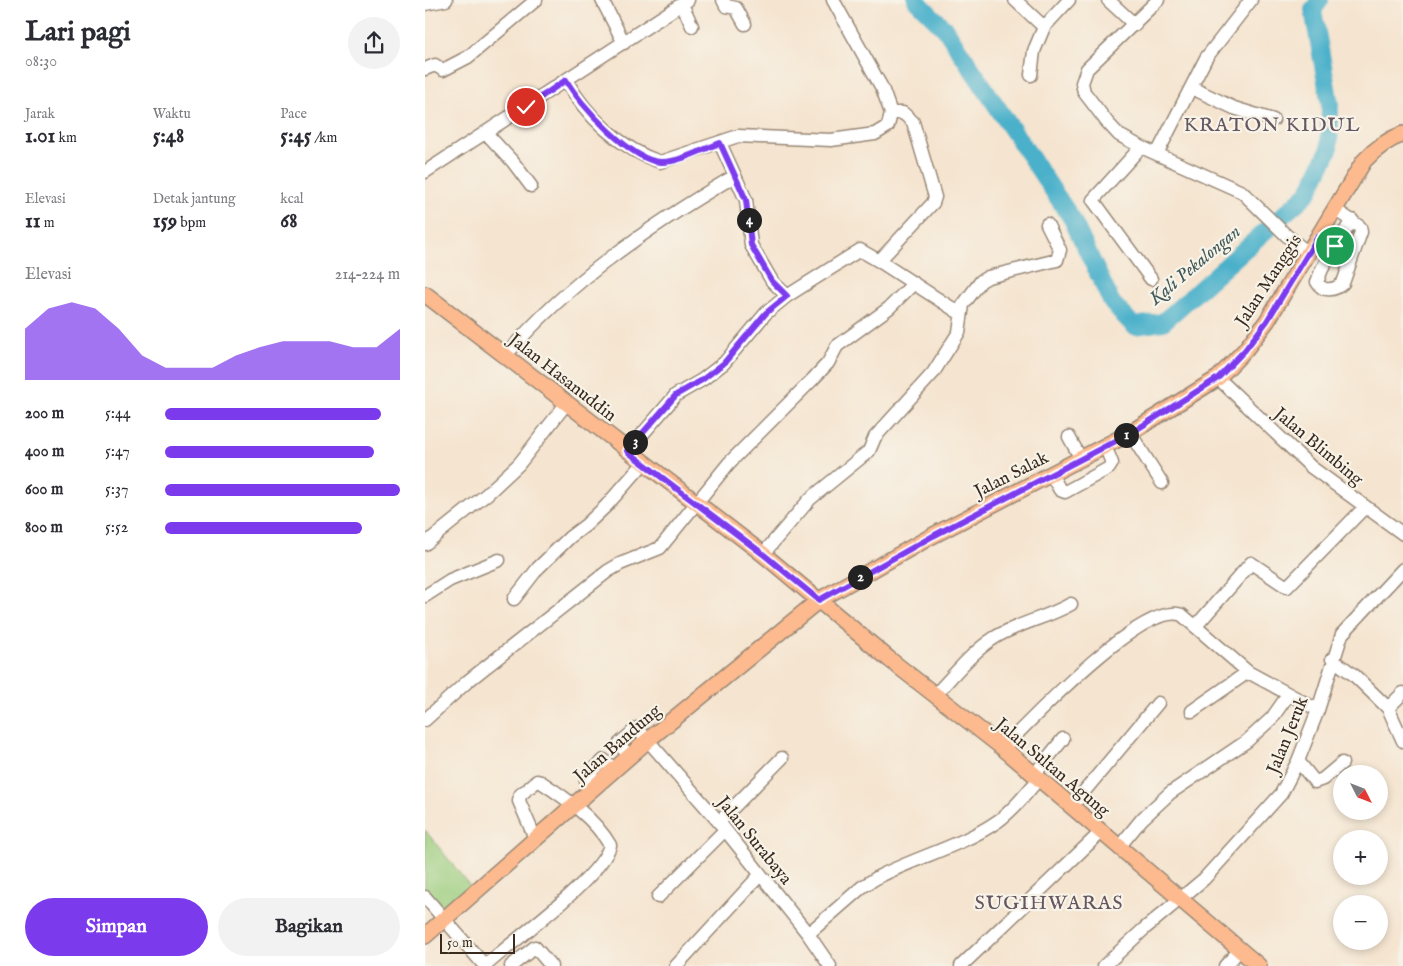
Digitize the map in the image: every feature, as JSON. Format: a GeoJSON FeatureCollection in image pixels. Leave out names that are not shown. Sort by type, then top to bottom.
{"type":"FeatureCollection","features":[{"type":"Feature","properties":{"kind":"main road","name":"Jalan Manggis"},"geometry":{"type":"LineString","coordinates":[[1218,378],[1245,350],[1267,321],[1349,185],[1375,149],[1388,140],[1403,134]]}},
{"type":"Feature","properties":{"kind":"main road","name":"Jalan Hasanuddin"},"geometry":{"type":"LineString","coordinates":[[425,294],[506,355],[643,464],[763,554],[819,600]]}},
{"type":"Feature","properties":{"kind":"main road","name":"Jalan Salak"},"geometry":{"type":"LineString","coordinates":[[819,600],[933,536],[1131,433],[1218,378]]}},
{"type":"Feature","properties":{"kind":"main road","name":"Jalan Sultan Agung"},"geometry":{"type":"LineString","coordinates":[[819,600],[1003,748],[1259,966]]}},
{"type":"Feature","properties":{"kind":"main road","name":"Jalan Bandung"},"geometry":{"type":"LineString","coordinates":[[425,936],[443,918],[629,756],[819,600]]}},
{"type":"Feature","properties":{"kind":"street"},"geometry":{"type":"LineString","coordinates":[[425,4],[446,0]]}},
{"type":"Feature","properties":{"kind":"street"},"geometry":{"type":"LineString","coordinates":[[425,70],[435,65],[443,70],[468,57],[537,0]]}},
{"type":"Feature","properties":{"kind":"street"},"geometry":{"type":"LineString","coordinates":[[602,0],[624,43]]}},
{"type":"Feature","properties":{"kind":"street"},"geometry":{"type":"LineString","coordinates":[[723,0],[726,6],[737,9],[745,24]]}},
{"type":"Feature","properties":{"kind":"street"},"geometry":{"type":"LineString","coordinates":[[566,80],[573,93],[601,124],[630,148],[651,159],[666,162],[738,136],[831,140],[875,134],[888,126],[891,113],[881,88],[833,0]]}},
{"type":"Feature","properties":{"kind":"street"},"geometry":{"type":"LineString","coordinates":[[1015,0],[1044,27]]}},
{"type":"Feature","properties":{"kind":"street"},"geometry":{"type":"LineString","coordinates":[[1031,75],[1034,51],[1044,27],[1069,0]]}},
{"type":"Feature","properties":{"kind":"street"},"geometry":{"type":"LineString","coordinates":[[1108,0],[1135,25]]}},
{"type":"Feature","properties":{"kind":"street"},"geometry":{"type":"LineString","coordinates":[[1158,0],[1135,25],[1087,69],[1082,83],[1084,92],[1119,135],[1141,147],[1237,189],[1308,253]]}},
{"type":"Feature","properties":{"kind":"street"},"geometry":{"type":"LineString","coordinates":[[1157,154],[1217,43],[1251,0]]}},
{"type":"Feature","properties":{"kind":"street"},"geometry":{"type":"LineString","coordinates":[[425,172],[685,2],[692,26]]}},
{"type":"Feature","properties":{"kind":"street"},"geometry":{"type":"LineString","coordinates":[[1191,88],[1234,108],[1273,120]]}},
{"type":"Feature","properties":{"kind":"street"},"geometry":{"type":"LineString","coordinates":[[879,260],[933,203],[935,197],[913,122],[903,113],[891,113]]}},
{"type":"Feature","properties":{"kind":"street"},"geometry":{"type":"LineString","coordinates":[[486,133],[513,162],[531,186]]}},
{"type":"Feature","properties":{"kind":"street"},"geometry":{"type":"LineString","coordinates":[[720,143],[733,177],[746,200],[751,245],[772,281],[787,296]]}},
{"type":"Feature","properties":{"kind":"street"},"geometry":{"type":"LineString","coordinates":[[1141,147],[1093,200],[1151,279]]}},
{"type":"Feature","properties":{"kind":"street"},"geometry":{"type":"LineString","coordinates":[[506,355],[533,323],[625,246],[670,214],[733,177]]}},
{"type":"Feature","properties":{"kind":"street"},"geometry":{"type":"LineString","coordinates":[[1335,210],[1352,220],[1360,228],[1361,232],[1343,283],[1338,287],[1326,290],[1320,287],[1317,282],[1335,246],[1352,220]]}},
{"type":"Feature","properties":{"kind":"street"},"geometry":{"type":"LineString","coordinates":[[763,554],[810,498],[869,451],[875,437],[933,373],[959,332],[963,305],[984,278],[1057,260],[1060,250],[1047,224]]}},
{"type":"Feature","properties":{"kind":"street"},"geometry":{"type":"LineString","coordinates":[[1318,237],[1335,246]]}},
{"type":"Feature","properties":{"kind":"street"},"geometry":{"type":"LineString","coordinates":[[627,451],[676,395],[702,380],[724,363],[766,313],[787,296],[858,251],[879,260],[961,314]]}},
{"type":"Feature","properties":{"kind":"street"},"geometry":{"type":"LineString","coordinates":[[425,720],[468,681],[608,571],[660,548],[695,502],[729,463],[813,380],[827,363],[837,346],[889,308],[914,283]]}},
{"type":"Feature","properties":{"kind":"street","name":"Jalan Blimbing"},"geometry":{"type":"LineString","coordinates":[[1218,378],[1311,467],[1403,534]]}},
{"type":"Feature","properties":{"kind":"street"},"geometry":{"type":"LineString","coordinates":[[425,544],[487,494],[519,464],[566,404]]}},
{"type":"Feature","properties":{"kind":"street"},"geometry":{"type":"LineString","coordinates":[[1131,433],[1162,483]]}},
{"type":"Feature","properties":{"kind":"street"},"geometry":{"type":"LineString","coordinates":[[1069,437],[1081,459]]}},
{"type":"Feature","properties":{"kind":"street"},"geometry":{"type":"LineString","coordinates":[[1051,474],[1060,490],[1065,492],[1109,468],[1112,464],[1105,446]]}},
{"type":"Feature","properties":{"kind":"street"},"geometry":{"type":"LineString","coordinates":[[514,599],[538,568],[569,537],[586,525],[606,506],[643,464]]}},
{"type":"Feature","properties":{"kind":"street"},"geometry":{"type":"LineString","coordinates":[[1196,626],[1251,563],[1287,587],[1365,507]]}},
{"type":"Feature","properties":{"kind":"street"},"geometry":{"type":"LineString","coordinates":[[425,596],[450,580],[499,560]]}},
{"type":"Feature","properties":{"kind":"street","name":"Jalan Jeruk"},"geometry":{"type":"LineString","coordinates":[[1104,966],[1204,879],[1281,794],[1298,761],[1318,710],[1332,659],[1342,634],[1403,569]]}},
{"type":"Feature","properties":{"kind":"street"},"geometry":{"type":"LineString","coordinates":[[935,695],[982,647],[994,638],[1057,612],[1071,604]]}},
{"type":"Feature","properties":{"kind":"street"},"geometry":{"type":"LineString","coordinates":[[1003,748],[1065,686],[1123,637],[1149,621],[1171,614],[1182,615],[1248,672],[1318,710]]}},
{"type":"Feature","properties":{"kind":"street"},"geometry":{"type":"LineString","coordinates":[[1332,659],[1354,675],[1388,708],[1403,741]]}},
{"type":"Feature","properties":{"kind":"street"},"geometry":{"type":"LineString","coordinates":[[1192,711],[1248,672]]}},
{"type":"Feature","properties":{"kind":"street"},"geometry":{"type":"LineString","coordinates":[[1388,708],[1403,693]]}},
{"type":"Feature","properties":{"kind":"street"},"geometry":{"type":"LineString","coordinates":[[1119,847],[1142,819],[1170,793],[1247,740],[1272,718],[1288,695]]}},
{"type":"Feature","properties":{"kind":"street"},"geometry":{"type":"LineString","coordinates":[[1072,806],[1158,703]]}},
{"type":"Feature","properties":{"kind":"street"},"geometry":{"type":"LineString","coordinates":[[808,934],[862,887],[878,877],[981,832],[1009,813],[1063,738]]}},
{"type":"Feature","properties":{"kind":"street","name":"Jalan Surabaya"},"geometry":{"type":"LineString","coordinates":[[648,740],[722,826],[808,934],[826,964]]}},
{"type":"Feature","properties":{"kind":"street"},"geometry":{"type":"LineString","coordinates":[[658,896],[781,758]]}},
{"type":"Feature","properties":{"kind":"street"},"geometry":{"type":"LineString","coordinates":[[1298,761],[1315,782],[1323,779],[1343,763]]}},
{"type":"Feature","properties":{"kind":"street"},"geometry":{"type":"LineString","coordinates":[[425,897],[485,966],[586,881],[608,852],[610,845],[574,804],[537,781],[520,795],[519,801],[535,838]]}},
{"type":"Feature","properties":{"kind":"street"},"geometry":{"type":"LineString","coordinates":[[961,966],[1101,832]]}},
{"type":"Feature","properties":{"kind":"street"},"geometry":{"type":"LineString","coordinates":[[676,966],[761,875]]}},
{"type":"Feature","properties":{"kind":"street"},"geometry":{"type":"LineString","coordinates":[[511,966],[535,947],[551,966]]}},
{"type":"Feature","properties":{"kind":"street"},"geometry":{"type":"LineString","coordinates":[[1225,966],[1240,950]]}},
{"type":"Feature","properties":{"kind":"green space"},"geometry":{"type":"Polygon","coordinates":[[[425,830],[474,891],[446,913],[425,887],[425,830]]]}},
{"type":"Feature","properties":{"kind":"waterway","name":"Kali Pekalongan"},"geometry":{"type":"LineString","coordinates":[[916,0],[945,29],[1072,219],[1112,303],[1134,326],[1163,322],[1308,193],[1329,150],[1330,104],[1313,10],[1320,0]]}},
{"type":"Feature","properties":{"kind":"district","name":"KRATON KIDUL"},"geometry":{"type":"Point","coordinates":[1272,124]}},
{"type":"Feature","properties":{"kind":"district","name":"SUGIHWARAS"},"geometry":{"type":"Point","coordinates":[1049,902]}},
{"type":"Feature","properties":{"kind":"route"},"geometry":{"type":"LineString","coordinates":[[526,107],[566,80],[573,93],[601,124],[630,148],[651,159],[666,162],[720,143],[733,177],[746,200],[751,245],[772,281],[787,296],[766,313],[724,363],[698,383],[676,395],[627,451],[668,480],[819,600],[933,536],[1131,433],[1218,378],[1245,350],[1267,321],[1318,237],[1335,246]]}}]}
